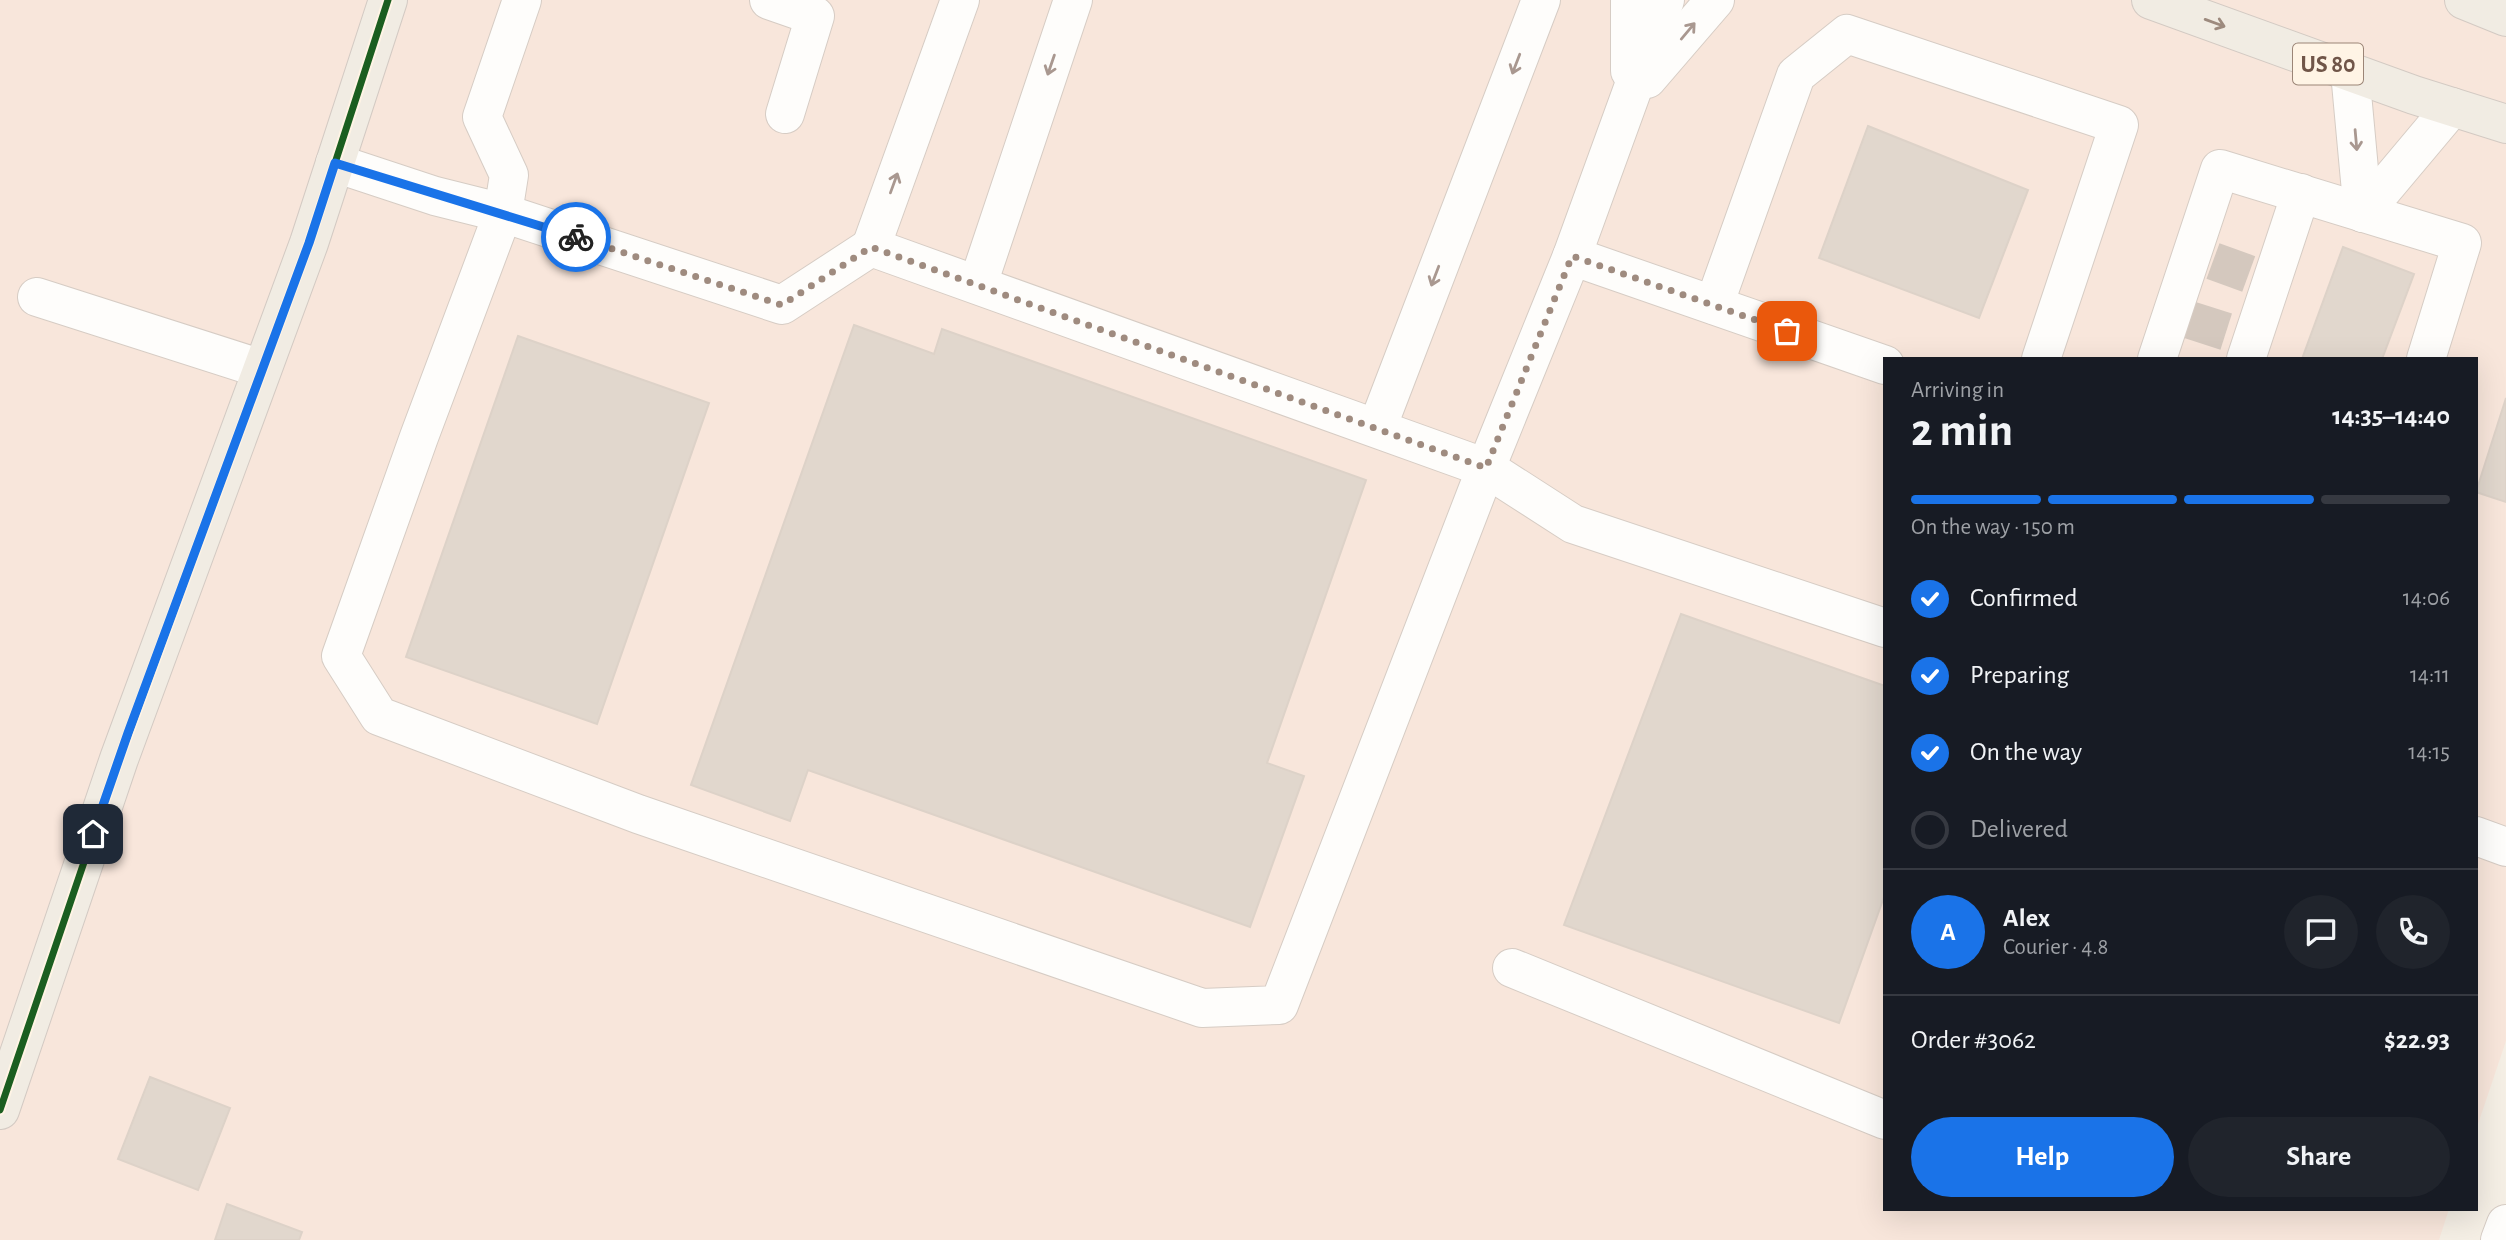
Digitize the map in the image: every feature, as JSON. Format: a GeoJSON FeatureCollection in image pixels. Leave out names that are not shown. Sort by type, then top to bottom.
{"type":"FeatureCollection","features":[{"type":"Feature","properties":{"kind":"main road"},"geometry":{"type":"LineString","coordinates":[[0,1110],[119,759],[309,243],[388,0]]}},
{"type":"Feature","properties":{"kind":"main road","name":"US 80"},"geometry":{"type":"LineString","coordinates":[[2151,0],[2350,72],[2506,124]]}},
{"type":"Feature","properties":{"kind":"main road"},"geometry":{"type":"LineString","coordinates":[[2464,0],[2506,17]]}},
{"type":"Feature","properties":{"kind":"street"},"geometry":{"type":"LineString","coordinates":[[522,0],[482,117],[509,175],[503,213],[341,656],[379,716],[638,814],[1202,1008],[1279,1005],[1486,468],[1572,256],[1665,0]]}},
{"type":"Feature","properties":{"kind":"street"},"geometry":{"type":"LineString","coordinates":[[769,0],[815,16],[785,114]]}},
{"type":"Feature","properties":{"kind":"street"},"geometry":{"type":"LineString","coordinates":[[335,163],[503,213],[782,305],[871,247],[960,0]]}},
{"type":"Feature","properties":{"kind":"street"},"geometry":{"type":"LineString","coordinates":[[978,284],[1073,0]]}},
{"type":"Feature","properties":{"kind":"street"},"geometry":{"type":"LineString","coordinates":[[1377,428],[1541,0]]}},
{"type":"Feature","properties":{"kind":"street"},"geometry":{"type":"LineString","coordinates":[[1630,0],[1630,98]]}},
{"type":"Feature","properties":{"kind":"street"},"geometry":{"type":"LineString","coordinates":[[1630,98],[1716,0]]}},
{"type":"Feature","properties":{"kind":"street"},"geometry":{"type":"LineString","coordinates":[[1714,305],[1796,75],[1847,34],[2119,125],[2042,357]]}},
{"type":"Feature","properties":{"kind":"street"},"geometry":{"type":"LineString","coordinates":[[2350,72],[2363,213]]}},
{"type":"Feature","properties":{"kind":"street"},"geometry":{"type":"LineString","coordinates":[[2363,213],[2452,107]]}},
{"type":"Feature","properties":{"kind":"street"},"geometry":{"type":"LineString","coordinates":[[2158,357],[2181,317],[2202,258],[2220,169],[2462,243],[2427,357]]}},
{"type":"Feature","properties":{"kind":"street"},"geometry":{"type":"LineString","coordinates":[[2244,344],[2264,279],[2301,193]]}},
{"type":"Feature","properties":{"kind":"street"},"geometry":{"type":"LineString","coordinates":[[871,247],[1486,468],[1573,524],[1883,627]]}},
{"type":"Feature","properties":{"kind":"street"},"geometry":{"type":"LineString","coordinates":[[1572,256],[1883,364]]}},
{"type":"Feature","properties":{"kind":"street"},"geometry":{"type":"LineString","coordinates":[[37,297],[262,369]]}},
{"type":"Feature","properties":{"kind":"street"},"geometry":{"type":"LineString","coordinates":[[2478,836],[2506,847]]}},
{"type":"Feature","properties":{"kind":"street"},"geometry":{"type":"LineString","coordinates":[[1512,968],[1883,1119]]}},
{"type":"Feature","properties":{"kind":"street"},"geometry":{"type":"LineString","coordinates":[[2500,1240],[2506,1224]]}},
{"type":"Feature","properties":{"kind":"shaded area"},"geometry":{"type":"Polygon","coordinates":[[[0,0],[2506,0],[2506,1041],[2478,1124],[2478,357],[1883,357],[1883,1211],[2448,1211],[2439,1240],[0,1240],[0,0]]]}},
{"type":"Feature","properties":{"kind":"building"},"geometry":{"type":"Polygon","coordinates":[[[1868,126],[2028,190],[1979,318],[1819,258],[1868,126]]]}},
{"type":"Feature","properties":{"kind":"building"},"geometry":{"type":"Polygon","coordinates":[[[2343,247],[2414,274],[2383,357],[2303,357],[2343,247]]]}},
{"type":"Feature","properties":{"kind":"building"},"geometry":{"type":"Polygon","coordinates":[[[854,325],[934,354],[942,329],[1366,480],[1267,763],[1304,776],[1250,927],[808,770],[790,821],[691,785],[854,325]]]}},
{"type":"Feature","properties":{"kind":"building"},"geometry":{"type":"Polygon","coordinates":[[[518,336],[709,403],[597,724],[406,657],[518,336]]]}},
{"type":"Feature","properties":{"kind":"building"},"geometry":{"type":"Polygon","coordinates":[[[2506,398],[2506,502],[2478,493],[2506,398]]]}},
{"type":"Feature","properties":{"kind":"building"},"geometry":{"type":"Polygon","coordinates":[[[1681,614],[1883,685],[1883,900],[1839,1023],[1564,925],[1681,614]]]}},
{"type":"Feature","properties":{"kind":"building"},"geometry":{"type":"Polygon","coordinates":[[[150,1077],[230,1108],[198,1190],[118,1159],[150,1077]]]}},
{"type":"Feature","properties":{"kind":"building"},"geometry":{"type":"Polygon","coordinates":[[[227,1204],[302,1232],[299,1240],[215,1240],[227,1204]]]}},
{"type":"Feature","properties":{"kind":"tunnel"},"geometry":{"type":"LineString","coordinates":[[2213,261],[2257,277]]}},
{"type":"Feature","properties":{"kind":"tunnel"},"geometry":{"type":"LineString","coordinates":[[2190,320],[2234,334]]}},
{"type":"Feature","properties":{"kind":"cycle path"},"geometry":{"type":"LineString","coordinates":[[0,1110],[119,759],[309,243],[388,0]]}},
{"type":"Feature","properties":{"kind":"way so far"},"geometry":{"type":"LineString","coordinates":[[576,237],[782,305],[871,247],[1486,468],[1572,256],[1787,331]]}},
{"type":"Feature","properties":{"kind":"route"},"geometry":{"type":"LineString","coordinates":[[93,834],[309,243],[335,163],[576,237]]}}]}
